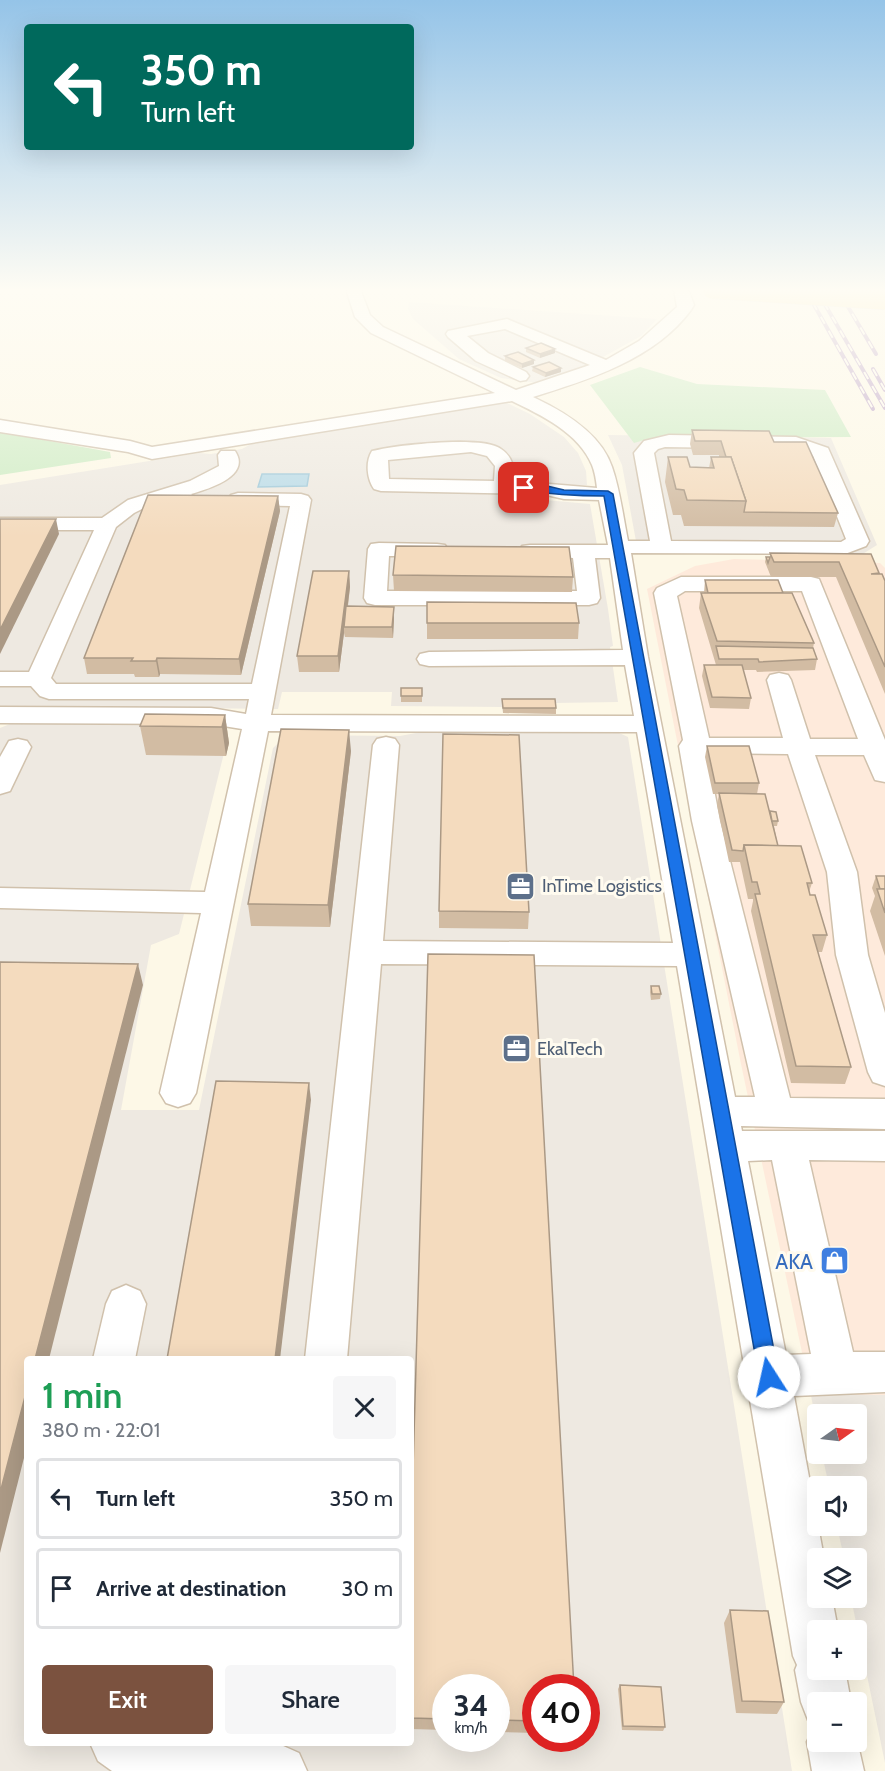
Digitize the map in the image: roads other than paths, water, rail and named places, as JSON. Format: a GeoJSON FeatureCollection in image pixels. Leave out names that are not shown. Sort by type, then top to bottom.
{"type":"FeatureCollection","features":[{"type":"Feature","properties":{"kind":"street"},"geometry":{"type":"LineString","coordinates":[[481,372],[517,386]]}},
{"type":"Feature","properties":{"kind":"street"},"geometry":{"type":"LineString","coordinates":[[500,372],[589,443],[602,465],[812,1620]]}},
{"type":"Feature","properties":{"kind":"street"},"geometry":{"type":"LineString","coordinates":[[0,426],[130,447],[152,453],[517,386],[581,372]]}},
{"type":"Feature","properties":{"kind":"street"},"geometry":{"type":"LineString","coordinates":[[511,551],[583,552],[662,547],[845,548],[858,541],[821,452],[796,443],[669,441],[653,444],[645,448],[644,453],[662,547]]}},
{"type":"Feature","properties":{"kind":"street"},"geometry":{"type":"LineString","coordinates":[[504,487],[505,466],[494,452],[471,446],[379,455],[377,474],[381,485],[543,488],[564,493],[608,494]]}},
{"type":"Feature","properties":{"kind":"street"},"geometry":{"type":"LineString","coordinates":[[38,679],[107,524],[127,506],[194,486],[224,473],[230,468],[228,455]]}},
{"type":"Feature","properties":{"kind":"street"},"geometry":{"type":"LineString","coordinates":[[152,498],[301,500],[257,723],[178,1093]]}},
{"type":"Feature","properties":{"kind":"street"},"geometry":{"type":"LineString","coordinates":[[0,524],[107,524]]}},
{"type":"Feature","properties":{"kind":"street"},"geometry":{"type":"LineString","coordinates":[[463,550],[379,549],[375,598],[589,598],[583,552]]}},
{"type":"Feature","properties":{"kind":"street"},"geometry":{"type":"LineString","coordinates":[[836,1371],[782,1129],[706,821],[665,593],[681,584],[812,584],[885,774]]}},
{"type":"Feature","properties":{"kind":"street"},"geometry":{"type":"LineString","coordinates":[[429,658],[636,657]]}},
{"type":"Feature","properties":{"kind":"street"},"geometry":{"type":"LineString","coordinates":[[0,679],[38,679],[49,691],[263,693]]}},
{"type":"Feature","properties":{"kind":"street"},"geometry":{"type":"LineString","coordinates":[[779,680],[799,747],[842,872],[852,955],[885,1072]]}},
{"type":"Feature","properties":{"kind":"street"},"geometry":{"type":"LineString","coordinates":[[0,715],[211,716],[257,723],[651,735],[694,746],[874,747]]}},
{"type":"Feature","properties":{"kind":"street"},"geometry":{"type":"LineString","coordinates":[[326,1356],[368,952],[386,745]]}},
{"type":"Feature","properties":{"kind":"street"},"geometry":{"type":"LineString","coordinates":[[0,785],[18,747]]}},
{"type":"Feature","properties":{"kind":"street"},"geometry":{"type":"LineString","coordinates":[[0,898],[219,903]]}},
{"type":"Feature","properties":{"kind":"street"},"geometry":{"type":"LineString","coordinates":[[0,912],[84,911],[136,901]]}},
{"type":"Feature","properties":{"kind":"street"},"geometry":{"type":"LineString","coordinates":[[368,952],[692,955]]}},
{"type":"Feature","properties":{"kind":"street"},"geometry":{"type":"LineString","coordinates":[[723,1129],[782,1129],[885,1114]]}},
{"type":"Feature","properties":{"kind":"street"},"geometry":{"type":"LineString","coordinates":[[782,1129],[885,1146]]}},
{"type":"Feature","properties":{"kind":"street"},"geometry":{"type":"LineString","coordinates":[[115,1356],[126,1304]]}},
{"type":"Feature","properties":{"kind":"street"},"geometry":{"type":"LineString","coordinates":[[769,1377],[806,1376],[836,1371],[885,1372]]}},
{"type":"Feature","properties":{"kind":"street"},"geometry":{"type":"LineString","coordinates":[[120,1746],[152,1767],[281,1771]]}},
{"type":"Feature","properties":{"kind":"street"},"geometry":{"type":"LineString","coordinates":[[835,1752],[838,1771]]}},
{"type":"Feature","properties":{"kind":"water"},"geometry":{"type":"Polygon","coordinates":[[[262,474],[309,474],[307,486],[258,487],[262,474]]]}},
{"type":"Feature","properties":{"kind":"railway"},"geometry":{"type":"LineString","coordinates":[[852,372],[873,409]]}},
{"type":"Feature","properties":{"kind":"railway"},"geometry":{"type":"LineString","coordinates":[[864,372],[885,408]]}},
{"type":"Feature","properties":{"kind":"railway"},"geometry":{"type":"LineString","coordinates":[[875,372],[885,390]]}},
{"type":"Feature","properties":{"kind":"place","name":"InTime Logistics"},"geometry":{"type":"Point","coordinates":[521,886]}},
{"type":"Feature","properties":{"kind":"place","name":"EkalTech"},"geometry":{"type":"Point","coordinates":[516,1049]}},
{"type":"Feature","properties":{"kind":"place","name":"AKA"},"geometry":{"type":"Point","coordinates":[834,1261]}}]}
